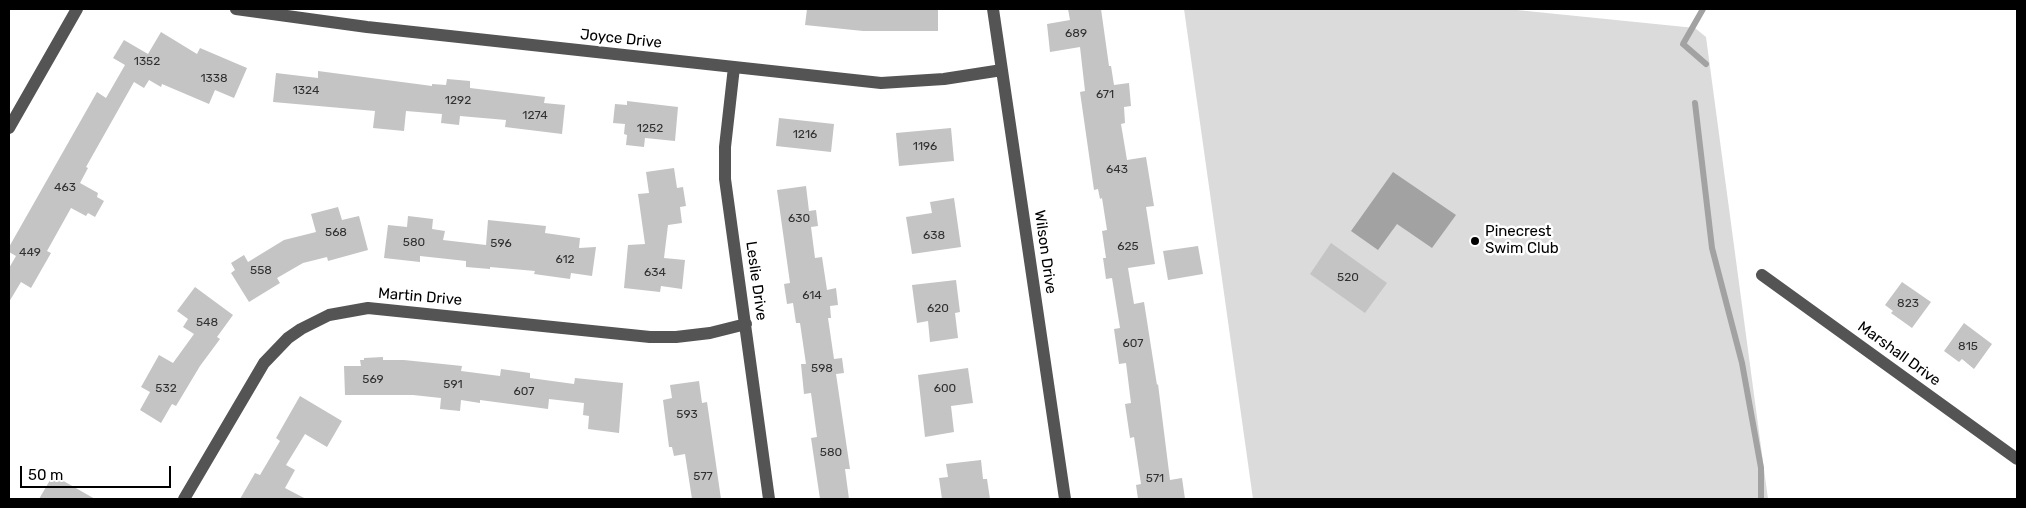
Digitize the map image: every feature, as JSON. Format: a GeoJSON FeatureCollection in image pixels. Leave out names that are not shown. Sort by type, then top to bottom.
{"type":"FeatureCollection","features":[{"type":"Feature","properties":{"kind":"street"},"geometry":{"type":"LineString","coordinates":[[9,128],[77,9]]}},
{"type":"Feature","properties":{"kind":"street","name":"Joyce Drive"},"geometry":{"type":"LineString","coordinates":[[236,9],[367,27],[881,83],[936,80],[1002,70]]}},
{"type":"Feature","properties":{"kind":"street","name":"Wilson Drive"},"geometry":{"type":"LineString","coordinates":[[993,9],[1065,499]]}},
{"type":"Feature","properties":{"kind":"street","name":"Leslie Drive"},"geometry":{"type":"LineString","coordinates":[[734,67],[725,147],[726,178],[770,499]]}},
{"type":"Feature","properties":{"kind":"street","name":"Marshall Drive"},"geometry":{"type":"LineString","coordinates":[[1762,275],[2017,459]]}},
{"type":"Feature","properties":{"kind":"street","name":"Martin Drive"},"geometry":{"type":"LineString","coordinates":[[184,499],[264,363],[288,338],[329,315],[368,308],[650,337],[676,337],[710,333],[746,324]]}},
{"type":"Feature","properties":{"kind":"shaded area","name":"Pinecrest Swim Club"},"geometry":{"type":"Polygon","coordinates":[[[1184,9],[1507,9],[1695,28],[1706,37],[1768,499],[1253,499],[1184,9]]]}},
{"type":"Feature","properties":{"kind":"shaded area"},"geometry":{"type":"Polygon","coordinates":[[[1393,172],[1456,215],[1432,248],[1397,224],[1378,250],[1351,231],[1393,172]]]}},
{"type":"Feature","properties":{"kind":"building"},"geometry":{"type":"Polygon","coordinates":[[[807,9],[938,9],[938,31],[863,31],[805,25],[807,9]]]}},
{"type":"Feature","properties":{"kind":"building"},"geometry":{"type":"Polygon","coordinates":[[[1068,9],[1101,9],[1109,66],[1111,66],[1114,85],[1129,83],[1131,106],[1124,107],[1125,123],[1121,124],[1127,160],[1146,157],[1154,206],[1146,207],[1155,264],[1128,268],[1134,304],[1144,302],[1158,384],[1170,480],[1182,478],[1185,499],[1138,499],[1136,485],[1141,484],[1134,437],[1130,438],[1125,404],[1131,403],[1126,363],[1119,364],[1114,329],[1120,328],[1112,278],[1106,279],[1103,258],[1106,258],[1102,231],[1107,230],[1102,198],[1100,199],[1098,189],[1094,190],[1080,92],[1085,91],[1080,47],[1050,52],[1047,24],[1070,20],[1068,9]]]}},
{"type":"Feature","properties":{"kind":"building"},"geometry":{"type":"Polygon","coordinates":[[[161,32],[197,54],[200,48],[247,68],[234,98],[215,90],[209,104],[162,84],[161,87],[149,80],[144,88],[134,82],[86,167],[88,168],[80,183],[98,193],[97,197],[104,201],[95,217],[88,213],[86,216],[71,208],[47,251],[51,253],[31,288],[21,282],[9,302],[9,268],[16,256],[9,252],[9,247],[97,92],[106,98],[125,65],[113,58],[124,40],[148,54],[161,32]]]}},
{"type":"Feature","properties":{"kind":"building"},"geometry":{"type":"Polygon","coordinates":[[[318,71],[432,86],[432,84],[446,85],[447,79],[470,81],[470,88],[545,97],[544,103],[565,105],[562,134],[505,127],[506,120],[460,116],[459,125],[441,123],[442,114],[406,111],[404,131],[373,128],[375,111],[273,102],[276,73],[318,78],[318,71]]]}},
{"type":"Feature","properties":{"kind":"building"},"geometry":{"type":"Polygon","coordinates":[[[627,101],[678,107],[675,141],[645,138],[644,147],[626,145],[625,124],[613,123],[615,104],[627,105],[627,101]]]}},
{"type":"Feature","properties":{"kind":"building"},"geometry":{"type":"Polygon","coordinates":[[[779,118],[834,124],[831,152],[776,146],[779,118]]]}},
{"type":"Feature","properties":{"kind":"building"},"geometry":{"type":"Polygon","coordinates":[[[951,128],[954,161],[899,166],[896,133],[951,128]]]}},
{"type":"Feature","properties":{"kind":"building"},"geometry":{"type":"Polygon","coordinates":[[[674,168],[677,188],[683,187],[686,206],[680,207],[682,223],[668,225],[664,258],[685,260],[682,289],[661,286],[660,292],[624,288],[628,245],[645,244],[638,194],[649,193],[646,172],[674,168]]]}},
{"type":"Feature","properties":{"kind":"building"},"geometry":{"type":"Polygon","coordinates":[[[806,186],[809,211],[816,210],[818,226],[811,227],[815,258],[822,257],[827,290],[836,288],[838,305],[830,306],[831,318],[828,318],[834,359],[842,358],[844,373],[836,374],[850,469],[845,469],[849,499],[820,499],[811,438],[817,437],[811,393],[804,394],[801,364],[806,364],[800,323],[796,323],[793,303],[787,304],[784,284],[790,283],[777,190],[806,186]]]}},
{"type":"Feature","properties":{"kind":"building"},"geometry":{"type":"Polygon","coordinates":[[[954,198],[961,247],[912,254],[906,217],[932,213],[930,202],[954,198]]]}},
{"type":"Feature","properties":{"kind":"building"},"geometry":{"type":"Polygon","coordinates":[[[338,207],[342,220],[359,216],[368,250],[328,261],[327,257],[303,263],[277,278],[280,283],[249,302],[231,273],[235,270],[231,263],[244,255],[248,262],[284,240],[316,232],[311,214],[338,207]]]}},
{"type":"Feature","properties":{"kind":"building"},"geometry":{"type":"Polygon","coordinates":[[[408,216],[433,219],[432,229],[445,231],[443,240],[486,245],[488,220],[546,226],[545,233],[580,238],[579,248],[596,247],[592,276],[571,273],[570,279],[534,274],[535,271],[466,267],[466,261],[420,256],[420,262],[384,258],[388,225],[407,227],[408,216]]]}},
{"type":"Feature","properties":{"kind":"building"},"geometry":{"type":"Polygon","coordinates":[[[1331,243],[1387,283],[1365,313],[1310,274],[1331,243]]]}},
{"type":"Feature","properties":{"kind":"building"},"geometry":{"type":"Polygon","coordinates":[[[1198,246],[1203,274],[1168,280],[1163,251],[1198,246]]]}},
{"type":"Feature","properties":{"kind":"building"},"geometry":{"type":"Polygon","coordinates":[[[956,280],[960,312],[955,313],[958,338],[930,342],[928,321],[917,323],[912,285],[956,280]]]}},
{"type":"Feature","properties":{"kind":"building"},"geometry":{"type":"Polygon","coordinates":[[[1902,282],[1931,302],[1912,328],[1891,313],[1893,311],[1885,305],[1902,282]]]}},
{"type":"Feature","properties":{"kind":"building"},"geometry":{"type":"Polygon","coordinates":[[[195,287],[233,315],[217,337],[220,339],[200,366],[176,406],[172,404],[161,423],[140,410],[150,392],[141,387],[159,355],[173,363],[194,334],[183,327],[188,319],[177,311],[195,287]]]}},
{"type":"Feature","properties":{"kind":"building"},"geometry":{"type":"Polygon","coordinates":[[[1964,323],[1992,344],[1974,369],[1962,359],[1959,362],[1944,351],[1964,323]]]}},
{"type":"Feature","properties":{"kind":"building"},"geometry":{"type":"Polygon","coordinates":[[[383,357],[383,360],[404,360],[462,366],[461,371],[500,376],[501,369],[530,373],[530,378],[574,384],[575,378],[623,383],[619,433],[588,429],[589,416],[583,415],[584,403],[549,399],[548,409],[480,400],[480,403],[461,400],[460,411],[440,409],[441,398],[413,395],[345,395],[344,366],[361,366],[360,360],[364,360],[364,358],[383,357]]]}},
{"type":"Feature","properties":{"kind":"building"},"geometry":{"type":"Polygon","coordinates":[[[968,368],[973,403],[951,406],[954,432],[925,437],[918,375],[968,368]]]}},
{"type":"Feature","properties":{"kind":"building"},"geometry":{"type":"Polygon","coordinates":[[[699,381],[702,403],[707,402],[721,499],[692,499],[685,454],[674,456],[672,447],[669,447],[663,400],[672,398],[670,385],[699,381]]]}},
{"type":"Feature","properties":{"kind":"building"},"geometry":{"type":"Polygon","coordinates":[[[300,396],[342,421],[327,447],[305,434],[286,465],[295,470],[285,488],[306,499],[240,499],[255,473],[260,475],[280,441],[276,438],[300,396]]]}},
{"type":"Feature","properties":{"kind":"building"},"geometry":{"type":"Polygon","coordinates":[[[981,460],[983,479],[987,479],[990,499],[942,499],[939,478],[948,477],[946,464],[981,460]]]}},
{"type":"Feature","properties":{"kind":"building"},"geometry":{"type":"Polygon","coordinates":[[[53,475],[95,499],[39,499],[53,475]]]}},
{"type":"Feature","properties":{"kind":"waterway"},"geometry":{"type":"LineString","coordinates":[[1703,9],[1683,44],[1706,64]]}},
{"type":"Feature","properties":{"kind":"waterway"},"geometry":{"type":"LineString","coordinates":[[1695,103],[1712,248],[1742,363],[1761,468],[1761,499]]}},
{"type":"Feature","properties":{"kind":"place","name":"Pinecrest Swim Club"},"geometry":{"type":"Point","coordinates":[1475,241]}}]}
